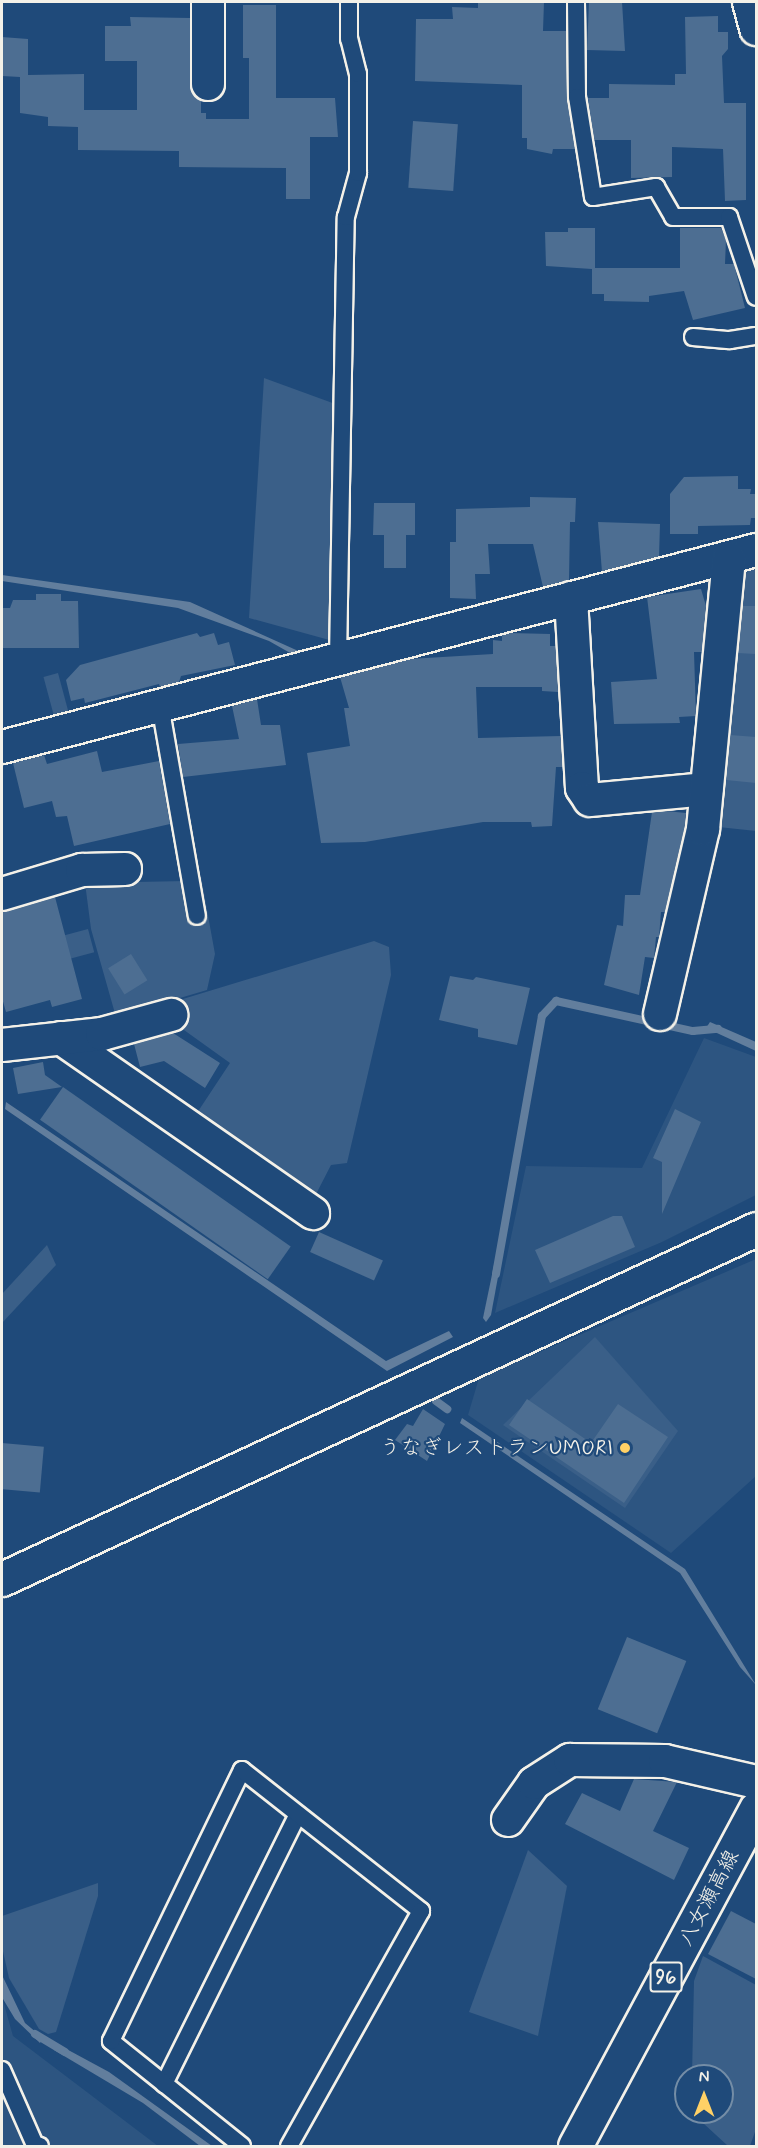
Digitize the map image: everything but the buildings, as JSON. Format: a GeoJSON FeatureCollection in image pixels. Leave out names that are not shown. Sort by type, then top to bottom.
{"type":"FeatureCollection","features":[{"type":"Feature","properties":{"kind":"street"},"geometry":{"type":"LineString","coordinates":[[208,2],[208,84]]}},
{"type":"Feature","properties":{"kind":"street"},"geometry":{"type":"LineString","coordinates":[[749,2],[756,29]]}},
{"type":"Feature","properties":{"kind":"street"},"geometry":{"type":"LineString","coordinates":[[2,747],[743,554],[706,789],[702,829],[660,1014]]}},
{"type":"Feature","properties":{"kind":"street"},"geometry":{"type":"LineString","coordinates":[[571,598],[582,788],[590,800],[706,789]]}},
{"type":"Feature","properties":{"kind":"street"},"geometry":{"type":"LineString","coordinates":[[2,894],[82,870],[125,869]]}},
{"type":"Feature","properties":{"kind":"street"},"geometry":{"type":"LineString","coordinates":[[2,1044],[102,1034],[171,1015]]}},
{"type":"Feature","properties":{"kind":"street"},"geometry":{"type":"LineString","coordinates":[[61,1038],[313,1213]]}},
{"type":"Feature","properties":{"kind":"street"},"geometry":{"type":"LineString","coordinates":[[2,1579],[756,1229]]}},
{"type":"Feature","properties":{"kind":"street"},"geometry":{"type":"LineString","coordinates":[[508,1820],[534,1783],[570,1760],[665,1761],[756,1782]]}},
{"type":"Feature","properties":{"kind":"street","name":"八女瀬高線"},"geometry":{"type":"LineString","coordinates":[[575,2146],[756,1808]]}},
{"type":"Feature","properties":{"kind":"lane"},"geometry":{"type":"LineString","coordinates":[[338,659],[346,217],[358,173],[358,74],[349,39],[349,2]]}},
{"type":"Feature","properties":{"kind":"lane"},"geometry":{"type":"LineString","coordinates":[[576,2],[577,97],[593,197],[656,187],[673,217],[729,217],[756,297]]}},
{"type":"Feature","properties":{"kind":"lane"},"geometry":{"type":"LineString","coordinates":[[693,337],[730,340],[756,336]]}},
{"type":"Feature","properties":{"kind":"lane"},"geometry":{"type":"LineString","coordinates":[[160,705],[197,916]]}},
{"type":"Feature","properties":{"kind":"lane"},"geometry":{"type":"LineString","coordinates":[[243,2146],[111,2041],[242,1770],[421,1911],[289,2146]]}},
{"type":"Feature","properties":{"kind":"lane"},"geometry":{"type":"LineString","coordinates":[[164,2084],[298,1814]]}},
{"type":"Feature","properties":{"kind":"lane"},"geometry":{"type":"LineString","coordinates":[[2,2070],[35,2145],[40,2146]]}},
{"type":"Feature","properties":{"kind":"shaded area"},"geometry":{"type":"Polygon","coordinates":[[[264,378],[338,405],[333,641],[249,618],[264,378]]]}},
{"type":"Feature","properties":{"kind":"shaded area"},"geometry":{"type":"Polygon","coordinates":[[[756,560],[756,831],[709,826],[735,566],[756,560]]]}},
{"type":"Feature","properties":{"kind":"shaded area"},"geometry":{"type":"Polygon","coordinates":[[[2,575],[190,602],[305,654],[299,658],[269,641],[178,608],[2,581],[2,575]]]}},
{"type":"Feature","properties":{"kind":"shaded area"},"geometry":{"type":"Polygon","coordinates":[[[58,673],[71,721],[56,725],[44,677],[58,673]]]}},
{"type":"Feature","properties":{"kind":"shaded area"},"geometry":{"type":"Polygon","coordinates":[[[201,877],[215,954],[207,990],[116,1017],[91,929],[85,883],[186,881],[201,877]]]}},
{"type":"Feature","properties":{"kind":"shaded area"},"geometry":{"type":"Polygon","coordinates":[[[88,929],[94,952],[42,966],[36,943],[88,929]]]}},
{"type":"Feature","properties":{"kind":"shaded area"},"geometry":{"type":"Polygon","coordinates":[[[374,941],[389,947],[391,975],[347,1163],[331,1165],[313,1200],[193,1119],[230,1063],[177,1025],[173,1002],[374,941]]]}},
{"type":"Feature","properties":{"kind":"shaded area"},"geometry":{"type":"Polygon","coordinates":[[[710,1022],[756,1042],[756,1051],[706,1028],[710,1022]]]}},
{"type":"Feature","properties":{"kind":"shaded area"},"geometry":{"type":"Polygon","coordinates":[[[704,1038],[756,1057],[756,1195],[662,1242],[495,1313],[526,1166],[642,1168],[704,1038]]]}},
{"type":"Feature","properties":{"kind":"shaded area"},"geometry":{"type":"Polygon","coordinates":[[[6,1102],[386,1361],[449,1331],[453,1337],[387,1371],[5,1109],[6,1102]]]}},
{"type":"Feature","properties":{"kind":"shaded area"},"geometry":{"type":"Polygon","coordinates":[[[47,1245],[56,1265],[2,1323],[2,1294],[47,1245]]]}},
{"type":"Feature","properties":{"kind":"shaded area"},"geometry":{"type":"Polygon","coordinates":[[[756,1259],[756,1476],[671,1553],[468,1415],[479,1378],[756,1259]]]}},
{"type":"Feature","properties":{"kind":"shaded area"},"geometry":{"type":"Polygon","coordinates":[[[494,1265],[500,1266],[491,1315],[486,1322],[483,1318],[494,1265]]]}},
{"type":"Feature","properties":{"kind":"shaded area"},"geometry":{"type":"Polygon","coordinates":[[[595,1337],[678,1431],[625,1508],[503,1425],[595,1337]]]}},
{"type":"Feature","properties":{"kind":"shaded area"},"geometry":{"type":"Polygon","coordinates":[[[462,1418],[685,1569],[756,1685],[740,1667],[680,1573],[460,1423],[462,1418]]]}},
{"type":"Feature","properties":{"kind":"shaded area"},"geometry":{"type":"Polygon","coordinates":[[[528,1850],[567,1886],[538,2036],[469,2012],[528,1850]]]}},
{"type":"Feature","properties":{"kind":"shaded area"},"geometry":{"type":"Polygon","coordinates":[[[98,1883],[98,1896],[56,2032],[48,2034],[39,2029],[9,1978],[2,1947],[2,1916],[98,1883]]]}},
{"type":"Feature","properties":{"kind":"shaded area"},"geometry":{"type":"Polygon","coordinates":[[[703,1956],[756,1985],[756,2129],[750,2146],[728,2146],[704,2124],[734,2124],[734,2064],[692,2064],[694,1981],[703,1956]]]}},
{"type":"Feature","properties":{"kind":"shaded area"},"geometry":{"type":"Polygon","coordinates":[[[2,1975],[25,2023],[43,2038],[40,2043],[15,2019],[3,1999],[2,1975]]]}},
{"type":"Feature","properties":{"kind":"shaded area"},"geometry":{"type":"Polygon","coordinates":[[[2,1997],[13,2036],[158,2146],[2,2146],[2,1997]]]}},
{"type":"Feature","properties":{"kind":"shaded area"},"geometry":{"type":"Polygon","coordinates":[[[59,2045],[109,2072],[212,2146],[200,2146],[143,2103],[54,2050],[59,2045]]]}},
{"type":"Feature","properties":{"kind":"waterway"},"geometry":{"type":"LineString","coordinates":[[496,1274],[542,1016],[556,1001],[693,1031],[718,1029]]}},
{"type":"Feature","properties":{"kind":"waterway"},"geometry":{"type":"LineString","coordinates":[[436,1401],[447,1409]]}},
{"type":"Feature","properties":{"kind":"waterway"},"geometry":{"type":"LineString","coordinates":[[35,2034],[65,2052]]}},
{"type":"Feature","properties":{"kind":"place","name":"うなぎレストランUMORI"},"geometry":{"type":"Point","coordinates":[625,1448]}}]}
